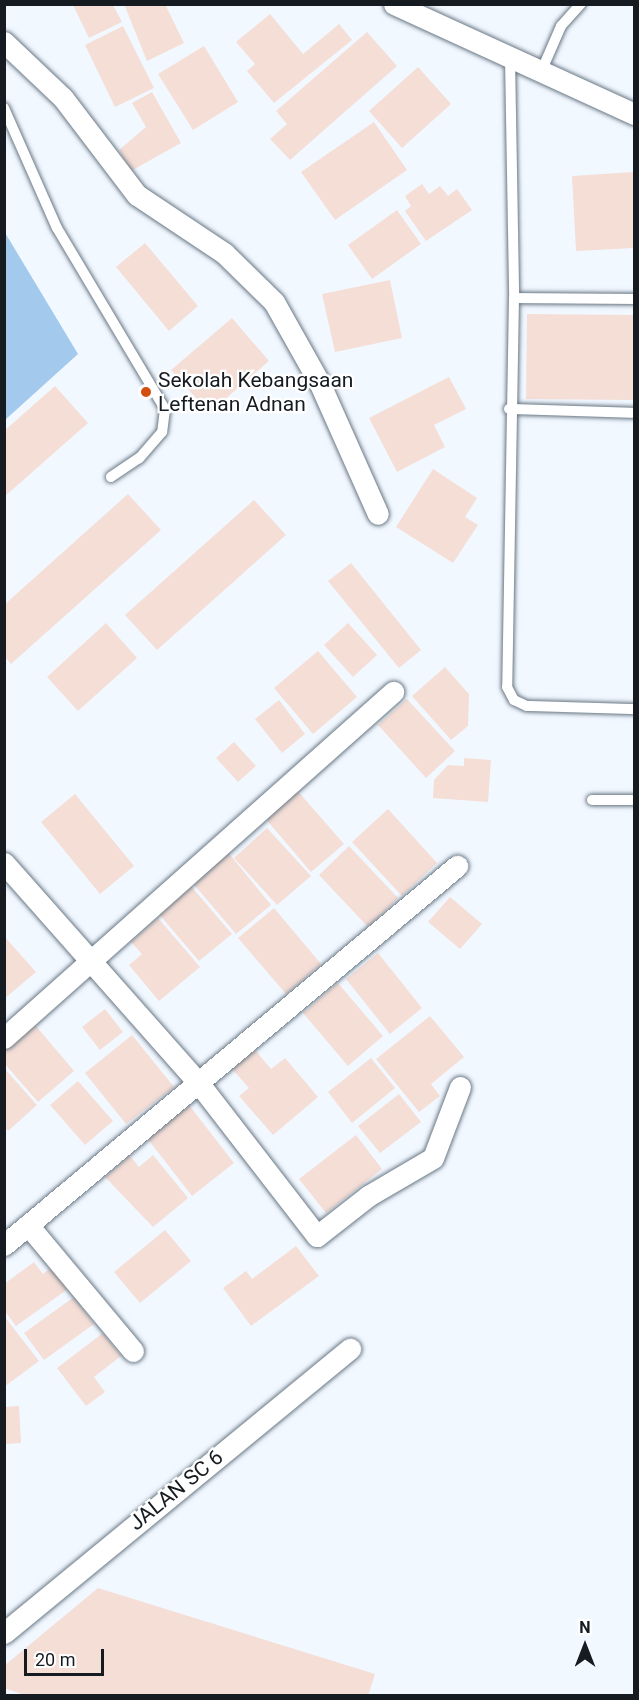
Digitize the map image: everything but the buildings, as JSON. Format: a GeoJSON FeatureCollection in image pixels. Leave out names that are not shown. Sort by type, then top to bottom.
{"type":"FeatureCollection","features":[{"type":"Feature","properties":{"kind":"street"},"geometry":{"type":"LineString","coordinates":[[394,4],[634,114]]}},
{"type":"Feature","properties":{"kind":"street"},"geometry":{"type":"LineString","coordinates":[[4,42],[63,98],[137,195],[224,253],[274,302],[320,384],[378,514]]}},
{"type":"Feature","properties":{"kind":"street"},"geometry":{"type":"LineString","coordinates":[[4,1038],[393,692]]}},
{"type":"Feature","properties":{"kind":"street"},"geometry":{"type":"LineString","coordinates":[[4,863],[197,1081],[317,1236],[368,1196],[433,1158],[460,1086]]}},
{"type":"Feature","properties":{"kind":"street"},"geometry":{"type":"LineString","coordinates":[[4,1245],[197,1081],[457,866]]}},
{"type":"Feature","properties":{"kind":"street"},"geometry":{"type":"LineString","coordinates":[[28,1225],[133,1351]]}},
{"type":"Feature","properties":{"kind":"street","name":"JALAN SC 6"},"geometry":{"type":"LineString","coordinates":[[4,1633],[350,1349]]}},
{"type":"Feature","properties":{"kind":"lane"},"geometry":{"type":"LineString","coordinates":[[542,72],[561,26],[582,4]]}},
{"type":"Feature","properties":{"kind":"lane"},"geometry":{"type":"LineString","coordinates":[[510,58],[514,298],[509,409],[510,695],[527,706],[634,709]]}},
{"type":"Feature","properties":{"kind":"lane"},"geometry":{"type":"LineString","coordinates":[[4,108],[57,228],[165,409],[162,432],[139,458],[111,477]]}},
{"type":"Feature","properties":{"kind":"lane"},"geometry":{"type":"LineString","coordinates":[[514,298],[634,299]]}},
{"type":"Feature","properties":{"kind":"lane"},"geometry":{"type":"LineString","coordinates":[[509,409],[634,413]]}},
{"type":"Feature","properties":{"kind":"lane"},"geometry":{"type":"LineString","coordinates":[[591,800],[634,800]]}},
{"type":"Feature","properties":{"kind":"shaded area"},"geometry":{"type":"Polygon","coordinates":[[[4,231],[78,354],[5,420],[4,420],[4,231]]]}},
{"type":"Feature","properties":{"kind":"place","name":"Sekolah Kebangsaan Leftenan Adnan"},"geometry":{"type":"Point","coordinates":[146,392]}}]}
